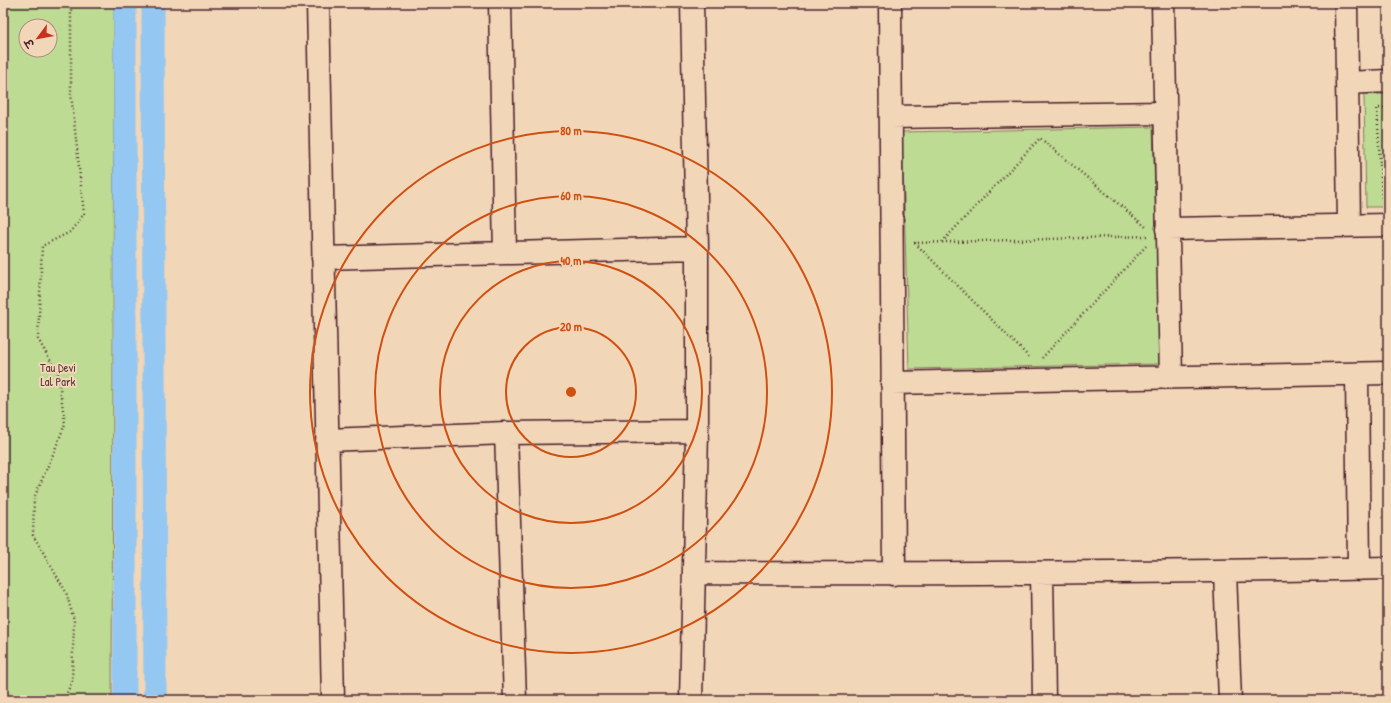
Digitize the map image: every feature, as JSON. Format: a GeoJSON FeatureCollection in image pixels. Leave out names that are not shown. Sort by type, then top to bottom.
{"type":"FeatureCollection","features":[{"type":"Feature","properties":{"kind":"street"},"geometry":{"type":"LineString","coordinates":[[318,3],[333,700]]}},
{"type":"Feature","properties":{"kind":"street"},"geometry":{"type":"LineString","coordinates":[[500,3],[505,253]]}},
{"type":"Feature","properties":{"kind":"street"},"geometry":{"type":"LineString","coordinates":[[691,700],[697,431],[697,248],[692,3]]}},
{"type":"Feature","properties":{"kind":"street"},"geometry":{"type":"LineString","coordinates":[[890,3],[894,574]]}},
{"type":"Feature","properties":{"kind":"street"},"geometry":{"type":"LineString","coordinates":[[1163,3],[1165,113],[1164,234],[1171,378]]}},
{"type":"Feature","properties":{"kind":"street"},"geometry":{"type":"LineString","coordinates":[[1346,3],[1349,226]]}},
{"type":"Feature","properties":{"kind":"street"},"geometry":{"type":"LineString","coordinates":[[1347,82],[1388,81]]}},
{"type":"Feature","properties":{"kind":"street"},"geometry":{"type":"LineString","coordinates":[[891,117],[1165,113]]}},
{"type":"Feature","properties":{"kind":"street"},"geometry":{"type":"LineString","coordinates":[[1164,234],[1388,225]]}},
{"type":"Feature","properties":{"kind":"street"},"geometry":{"type":"LineString","coordinates":[[323,258],[697,248]]}},
{"type":"Feature","properties":{"kind":"street"},"geometry":{"type":"LineString","coordinates":[[892,383],[1036,373],[1171,378],[1388,373]]}},
{"type":"Feature","properties":{"kind":"street"},"geometry":{"type":"LineString","coordinates":[[1357,374],[1359,569]]}},
{"type":"Feature","properties":{"kind":"street"},"geometry":{"type":"LineString","coordinates":[[327,440],[506,434],[697,431]]}},
{"type":"Feature","properties":{"kind":"street"},"geometry":{"type":"LineString","coordinates":[[506,434],[515,700]]}},
{"type":"Feature","properties":{"kind":"street"},"geometry":{"type":"LineString","coordinates":[[694,573],[894,574],[1225,572],[1388,568]]}},
{"type":"Feature","properties":{"kind":"street"},"geometry":{"type":"LineString","coordinates":[[1225,572],[1230,700]]}},
{"type":"Feature","properties":{"kind":"street"},"geometry":{"type":"LineString","coordinates":[[1042,573],[1044,700]]}},
{"type":"Feature","properties":{"kind":"path"},"geometry":{"type":"LineString","coordinates":[[64,700],[72,681],[74,620],[66,592],[33,535],[34,498],[65,424],[58,374],[38,339],[42,246],[70,232],[84,214],[71,93],[71,3]]}},
{"type":"Feature","properties":{"kind":"path"},"geometry":{"type":"LineString","coordinates":[[1388,108],[1377,108],[1382,199],[1388,199]]}},
{"type":"Feature","properties":{"kind":"path"},"geometry":{"type":"LineString","coordinates":[[942,242],[1040,138],[1164,234]]}},
{"type":"Feature","properties":{"kind":"path"},"geometry":{"type":"LineString","coordinates":[[892,243],[1164,234]]}},
{"type":"Feature","properties":{"kind":"path"},"geometry":{"type":"LineString","coordinates":[[915,243],[1036,373],[1164,234]]}},
{"type":"Feature","properties":{"kind":"green space","name":"Tau Devi Lal Park"},"geometry":{"type":"Polygon","coordinates":[[[3,3],[114,3],[112,700],[3,700],[3,3]]]}},
{"type":"Feature","properties":{"kind":"green space"},"geometry":{"type":"Polygon","coordinates":[[[1364,94],[1388,94],[1388,207],[1366,207],[1364,94]]]}},
{"type":"Feature","properties":{"kind":"green space"},"geometry":{"type":"Polygon","coordinates":[[[1153,127],[1160,364],[909,369],[902,132],[1153,127]]]}},
{"type":"Feature","properties":{"kind":"waterway"},"geometry":{"type":"LineString","coordinates":[[125,3],[125,700]]}},
{"type":"Feature","properties":{"kind":"waterway"},"geometry":{"type":"LineString","coordinates":[[153,3],[155,700]]}}]}
